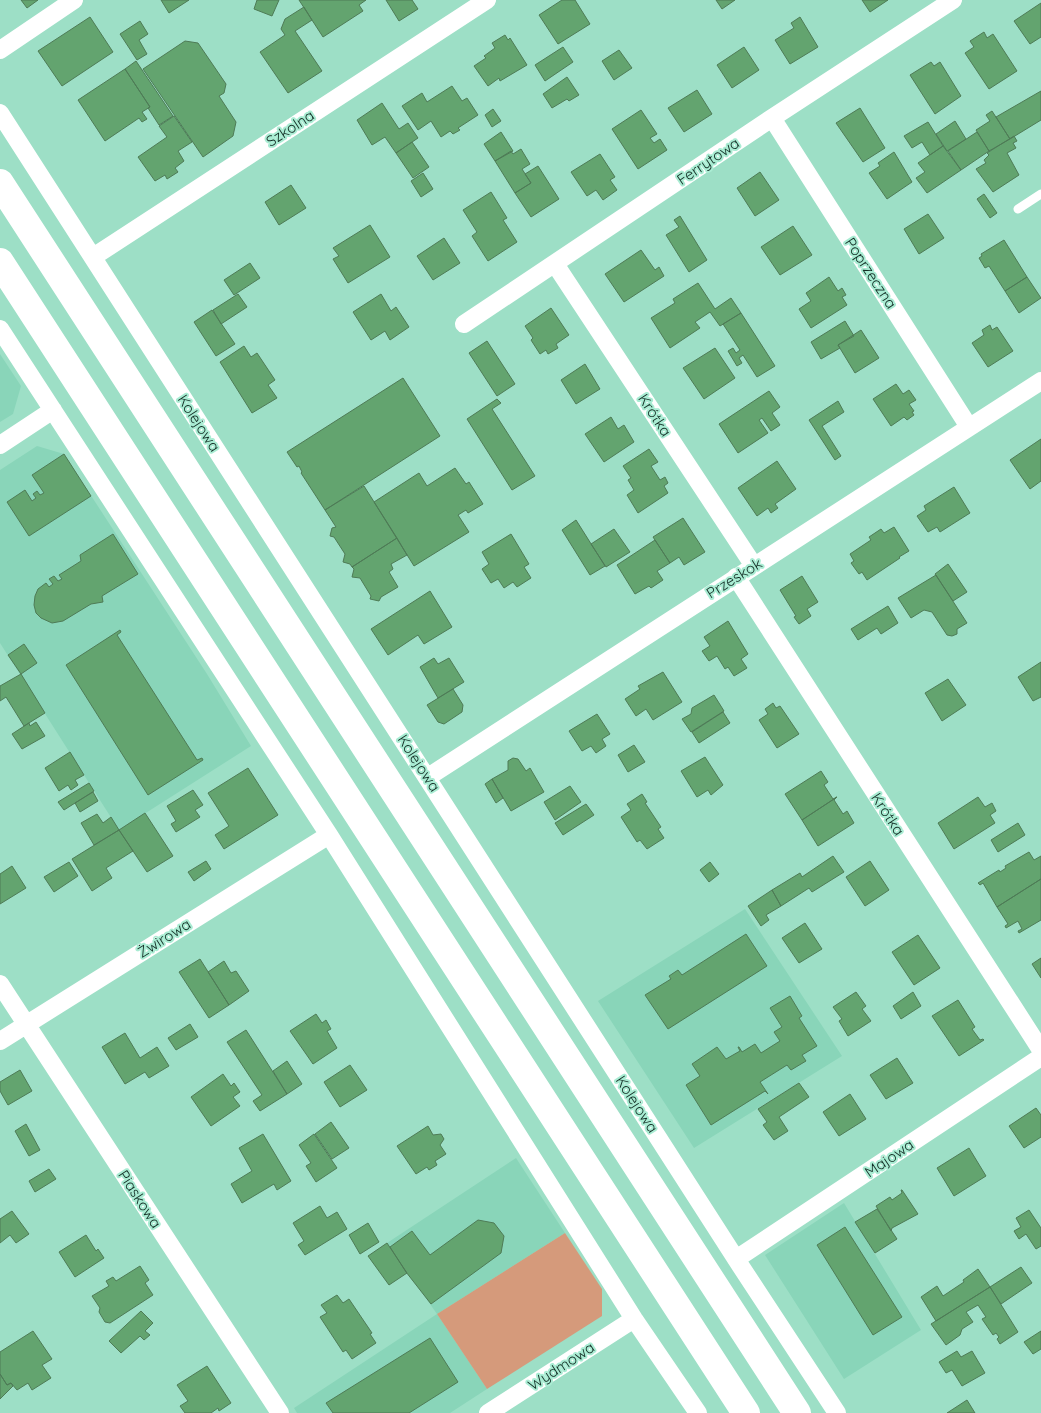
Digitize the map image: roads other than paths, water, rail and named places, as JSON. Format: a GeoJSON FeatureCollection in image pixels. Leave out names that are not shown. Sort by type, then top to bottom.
{"type":"FeatureCollection","features":[{"type":"Feature","properties":{"kind":"highway"},"geometry":{"type":"LineString","coordinates":[[0,183],[796,1413]]}},
{"type":"Feature","properties":{"kind":"highway"},"geometry":{"type":"LineString","coordinates":[[0,262],[746,1413]]}},
{"type":"Feature","properties":{"kind":"street"},"geometry":{"type":"LineString","coordinates":[[0,50],[74,0]]}},
{"type":"Feature","properties":{"kind":"street","name":"Szkolna"},"geometry":{"type":"LineString","coordinates":[[92,257],[488,0]]}},
{"type":"Feature","properties":{"kind":"street","name":"Ferrytowa"},"geometry":{"type":"LineString","coordinates":[[464,324],[772,118],[953,0]]}},
{"type":"Feature","properties":{"kind":"street","name":"Kolejowa"},"geometry":{"type":"LineString","coordinates":[[0,113],[736,1259],[838,1413]]}},
{"type":"Feature","properties":{"kind":"street","name":"Poprzeczna"},"geometry":{"type":"LineString","coordinates":[[772,118],[969,427]]}},
{"type":"Feature","properties":{"kind":"street","name":"Krótka"},"geometry":{"type":"LineString","coordinates":[[555,264],[754,566]]}},
{"type":"Feature","properties":{"kind":"street"},"geometry":{"type":"LineString","coordinates":[[0,329],[329,835],[634,1319],[698,1413]]}},
{"type":"Feature","properties":{"kind":"street","name":"Przeskok"},"geometry":{"type":"LineString","coordinates":[[428,777],[1041,381]]}},
{"type":"Feature","properties":{"kind":"street"},"geometry":{"type":"LineString","coordinates":[[0,445],[53,410]]}},
{"type":"Feature","properties":{"kind":"street","name":"Krótka"},"geometry":{"type":"LineString","coordinates":[[736,577],[1041,1050]]}},
{"type":"Feature","properties":{"kind":"street","name":"Żwirowa"},"geometry":{"type":"LineString","coordinates":[[0,1041],[329,835]]}},
{"type":"Feature","properties":{"kind":"street","name":"Piaskowa"},"geometry":{"type":"LineString","coordinates":[[0,984],[280,1413]]}},
{"type":"Feature","properties":{"kind":"street","name":"Majowa"},"geometry":{"type":"LineString","coordinates":[[736,1259],[1041,1057]]}},
{"type":"Feature","properties":{"kind":"street","name":"Wydmowa"},"geometry":{"type":"LineString","coordinates":[[488,1413],[634,1319]]}},
{"type":"Feature","properties":{"kind":"lane"},"geometry":{"type":"LineString","coordinates":[[1018,209],[1041,194]]}}]}
